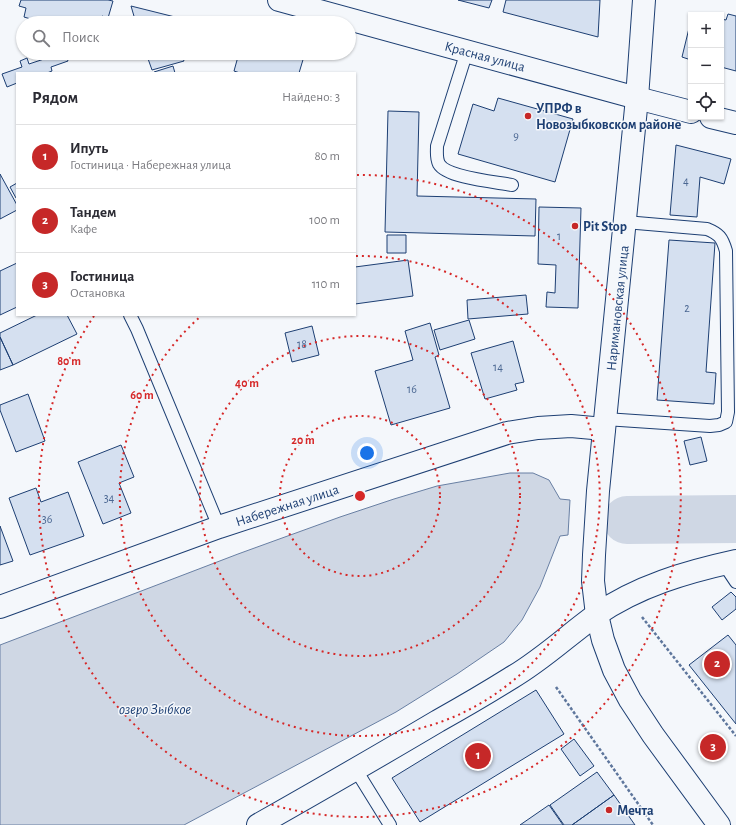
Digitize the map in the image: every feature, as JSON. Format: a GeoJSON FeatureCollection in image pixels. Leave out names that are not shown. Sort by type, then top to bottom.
{"type":"FeatureCollection","features":[{"type":"Feature","properties":{"kind":"street","name":"Красная улица"},"geometry":{"type":"LineString","coordinates":[[279,0],[338,16]]}},
{"type":"Feature","properties":{"kind":"street","name":"Наримановская улица"},"geometry":{"type":"LineString","coordinates":[[644,0],[637,98],[598,491],[593,581],[596,615],[614,670],[630,700],[652,735],[719,825]]}},
{"type":"Feature","properties":{"kind":"street","name":"Красная улица"},"geometry":{"type":"LineString","coordinates":[[356,21],[688,111]]}},
{"type":"Feature","properties":{"kind":"street"},"geometry":{"type":"LineString","coordinates":[[724,120],[736,123]]}},
{"type":"Feature","properties":{"kind":"street","name":"Набережная улица"},"geometry":{"type":"LineString","coordinates":[[0,608],[219,527],[506,433],[538,428],[605,424]]}},
{"type":"Feature","properties":{"kind":"street"},"geometry":{"type":"LineString","coordinates":[[258,825],[356,770],[512,678],[596,615],[629,595],[662,581],[699,569],[730,563]]}},
{"type":"Feature","properties":{"kind":"lane"},"geometry":{"type":"LineString","coordinates":[[467,51],[437,146],[437,157],[440,166],[449,172],[463,177],[512,185]]}},
{"type":"Feature","properties":{"kind":"lane"},"geometry":{"type":"LineString","coordinates":[[605,424],[710,426],[719,425],[726,422],[728,412],[726,250],[723,241],[715,232],[707,229],[625,222]]}},
{"type":"Feature","properties":{"kind":"lane"},"geometry":{"type":"LineString","coordinates":[[130,316],[219,527]]}},
{"type":"Feature","properties":{"kind":"lane"},"geometry":{"type":"LineString","coordinates":[[730,563],[736,582]]}},
{"type":"Feature","properties":{"kind":"lane"},"geometry":{"type":"LineString","coordinates":[[356,770],[390,825]]}},
{"type":"Feature","properties":{"kind":"path"},"geometry":{"type":"LineString","coordinates":[[641,615],[736,736]]}},
{"type":"Feature","properties":{"kind":"path"},"geometry":{"type":"LineString","coordinates":[[556,687],[653,825]]}},
{"type":"Feature","properties":{"kind":"water","name":"озеро Зыбкое"},"geometry":{"type":"Polygon","coordinates":[[[510,473],[533,473],[549,480],[560,499],[570,500],[568,535],[560,536],[540,587],[522,620],[504,642],[457,674],[396,712],[184,825],[0,825],[0,645],[238,554],[340,517],[437,486],[510,473]]]}},
{"type":"Feature","properties":{"kind":"building"},"geometry":{"type":"Polygon","coordinates":[[[21,0],[113,1],[109,16],[24,16],[26,8],[19,6],[21,0]]]}},
{"type":"Feature","properties":{"kind":"building"},"geometry":{"type":"Polygon","coordinates":[[[458,0],[492,0],[489,8],[458,0]]]}},
{"type":"Feature","properties":{"kind":"building"},"geometry":{"type":"Polygon","coordinates":[[[506,0],[600,0],[598,37],[503,12],[506,0]]]}},
{"type":"Feature","properties":{"kind":"building"},"geometry":{"type":"Polygon","coordinates":[[[131,6],[171,16],[134,16],[131,6]]]}},
{"type":"Feature","properties":{"kind":"building"},"geometry":{"type":"Polygon","coordinates":[[[728,14],[736,16],[736,71],[724,68],[724,20],[726,20],[728,14]]]}},
{"type":"Feature","properties":{"kind":"building"},"geometry":{"type":"Polygon","coordinates":[[[688,32],[688,59],[682,57],[688,32]]]}},
{"type":"Feature","properties":{"kind":"building"},"geometry":{"type":"Polygon","coordinates":[[[22,60],[28,60],[29,64],[41,60],[68,61],[51,67],[52,71],[50,72],[16,72],[16,83],[7,87],[2,74],[22,67],[20,61],[22,60]]]}},
{"type":"Feature","properties":{"kind":"building"},"geometry":{"type":"Polygon","coordinates":[[[148,60],[184,61],[152,70],[148,60]]]}},
{"type":"Feature","properties":{"kind":"building"},"geometry":{"type":"Polygon","coordinates":[[[237,60],[303,60],[299,72],[234,71],[237,60]]]}},
{"type":"Feature","properties":{"kind":"building"},"geometry":{"type":"Polygon","coordinates":[[[173,66],[175,72],[154,72],[173,66]]]}},
{"type":"Feature","properties":{"kind":"building"},"geometry":{"type":"Polygon","coordinates":[[[498,98],[573,119],[555,182],[458,154],[473,104],[494,111],[498,98]]]}},
{"type":"Feature","properties":{"kind":"building"},"geometry":{"type":"Polygon","coordinates":[[[388,111],[419,112],[417,196],[536,199],[535,236],[385,232],[388,111]]]}},
{"type":"Feature","properties":{"kind":"building"},"geometry":{"type":"Polygon","coordinates":[[[676,145],[731,159],[724,184],[700,177],[697,217],[670,215],[676,145]]]}},
{"type":"Feature","properties":{"kind":"building"},"geometry":{"type":"Polygon","coordinates":[[[0,174],[16,203],[16,211],[0,219],[0,174]]]}},
{"type":"Feature","properties":{"kind":"building"},"geometry":{"type":"Polygon","coordinates":[[[16,184],[16,198],[10,187],[16,184]]]}},
{"type":"Feature","properties":{"kind":"building"},"geometry":{"type":"Polygon","coordinates":[[[539,207],[581,208],[578,308],[546,307],[547,292],[555,293],[556,265],[538,264],[539,207]]]}},
{"type":"Feature","properties":{"kind":"building"},"geometry":{"type":"Polygon","coordinates":[[[387,235],[406,235],[406,253],[387,253],[387,235]]]}},
{"type":"Feature","properties":{"kind":"building"},"geometry":{"type":"Polygon","coordinates":[[[669,240],[715,243],[706,372],[716,373],[714,404],[657,400],[669,240]]]}},
{"type":"Feature","properties":{"kind":"building"},"geometry":{"type":"Polygon","coordinates":[[[408,260],[413,296],[356,304],[356,267],[408,260]]]}},
{"type":"Feature","properties":{"kind":"building"},"geometry":{"type":"Polygon","coordinates":[[[16,263],[16,307],[0,315],[0,271],[16,263]]]}},
{"type":"Feature","properties":{"kind":"building"},"geometry":{"type":"Polygon","coordinates":[[[526,295],[528,314],[468,319],[467,300],[526,295]]]}},
{"type":"Feature","properties":{"kind":"building"},"geometry":{"type":"Polygon","coordinates":[[[35,316],[68,316],[77,334],[13,365],[0,337],[0,333],[35,316]]]}},
{"type":"Feature","properties":{"kind":"building"},"geometry":{"type":"Polygon","coordinates":[[[469,320],[475,339],[440,350],[434,330],[469,320]]]}},
{"type":"Feature","properties":{"kind":"building"},"geometry":{"type":"Polygon","coordinates":[[[430,323],[439,355],[435,357],[450,408],[391,425],[375,371],[413,360],[405,331],[430,323]]]}},
{"type":"Feature","properties":{"kind":"building"},"geometry":{"type":"Polygon","coordinates":[[[312,326],[319,355],[292,362],[285,333],[312,326]]]}},
{"type":"Feature","properties":{"kind":"building"},"geometry":{"type":"Polygon","coordinates":[[[0,337],[13,365],[0,370],[0,337]]]}},
{"type":"Feature","properties":{"kind":"building"},"geometry":{"type":"Polygon","coordinates":[[[513,341],[524,382],[515,384],[517,390],[485,399],[471,353],[513,341]]]}},
{"type":"Feature","properties":{"kind":"building"},"geometry":{"type":"Polygon","coordinates":[[[28,394],[45,441],[16,452],[0,410],[0,405],[28,394]]]}},
{"type":"Feature","properties":{"kind":"building"},"geometry":{"type":"Polygon","coordinates":[[[701,437],[707,461],[690,465],[684,441],[701,437]]]}},
{"type":"Feature","properties":{"kind":"building"},"geometry":{"type":"Polygon","coordinates":[[[121,445],[134,477],[119,483],[131,513],[103,524],[78,462],[121,445]]]}},
{"type":"Feature","properties":{"kind":"building"},"geometry":{"type":"Polygon","coordinates":[[[36,488],[41,502],[68,492],[84,536],[30,555],[9,498],[36,488]]]}},
{"type":"Feature","properties":{"kind":"building"},"geometry":{"type":"Polygon","coordinates":[[[0,526],[13,561],[0,565],[0,526]]]}},
{"type":"Feature","properties":{"kind":"building"},"geometry":{"type":"Polygon","coordinates":[[[731,592],[736,597],[736,609],[722,620],[712,607],[731,592]]]}},
{"type":"Feature","properties":{"kind":"building"},"geometry":{"type":"Polygon","coordinates":[[[728,635],[736,645],[736,724],[689,665],[728,635]]]}},
{"type":"Feature","properties":{"kind":"building"},"geometry":{"type":"Polygon","coordinates":[[[536,690],[564,734],[420,822],[392,778],[536,690]]]}},
{"type":"Feature","properties":{"kind":"building"},"geometry":{"type":"Polygon","coordinates":[[[574,739],[594,766],[580,776],[561,749],[574,739]]]}},
{"type":"Feature","properties":{"kind":"building"},"geometry":{"type":"Polygon","coordinates":[[[597,772],[614,795],[572,825],[564,825],[550,805],[597,772]]]}},
{"type":"Feature","properties":{"kind":"building","name":"Мечта"},"geometry":{"type":"Polygon","coordinates":[[[614,795],[635,825],[572,825],[614,795]]]}},
{"type":"Feature","properties":{"kind":"building"},"geometry":{"type":"Polygon","coordinates":[[[549,805],[563,825],[520,825],[549,805]]]}},
{"type":"Feature","properties":{"kind":"waterway"},"geometry":{"type":"LineString","coordinates":[[627,520],[736,519]]}},
{"type":"Feature","properties":{"kind":"place","name":"УПРФ в Новозыбковском районе"},"geometry":{"type":"Point","coordinates":[528,116]}},
{"type":"Feature","properties":{"kind":"place","name":"Pit Stop"},"geometry":{"type":"Point","coordinates":[575,226]}},
{"type":"Feature","properties":{"kind":"place","name":"Тандем"},"geometry":{"type":"Point","coordinates":[717,664]}},
{"type":"Feature","properties":{"kind":"place","name":"Гостиница"},"geometry":{"type":"Point","coordinates":[713,747]}},
{"type":"Feature","properties":{"kind":"place","name":"Ипуть"},"geometry":{"type":"Point","coordinates":[478,756]}},
{"type":"Feature","properties":{"kind":"place","name":"Мечта"},"geometry":{"type":"Point","coordinates":[609,810]}}]}
